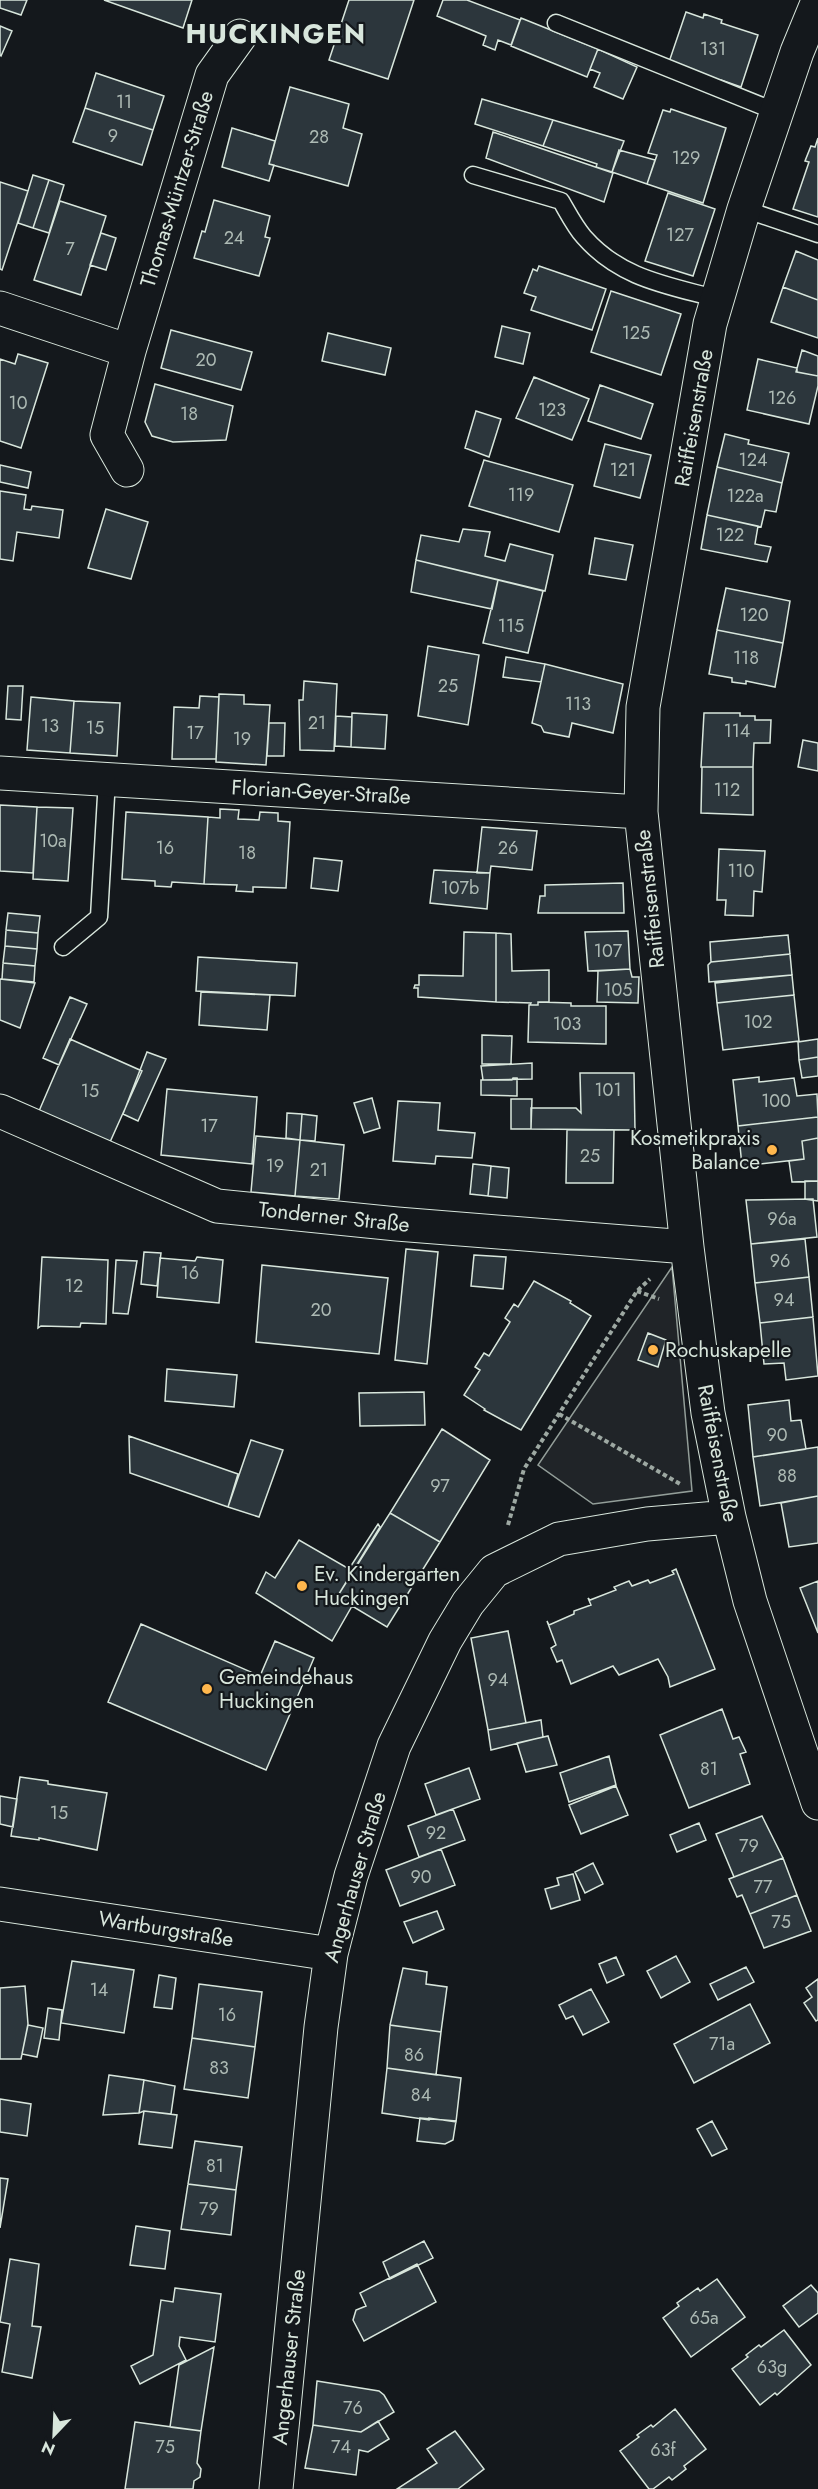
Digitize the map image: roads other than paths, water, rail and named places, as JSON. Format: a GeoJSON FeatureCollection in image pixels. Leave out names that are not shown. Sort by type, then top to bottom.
{"type":"FeatureCollection","features":[{"type":"Feature","properties":{"kind":"street","name":"Raiffeisenstraße"},"geometry":{"type":"LineString","coordinates":[[818,1],[797,52],[744,209],[710,324],[643,706],[641,812],[687,1247],[708,1413],[729,1517],[750,1602],[818,1803]]}},
{"type":"Feature","properties":{"kind":"street","name":"Thomas-Müntzer-Straße"},"geometry":{"type":"LineString","coordinates":[[127,470],[107,435],[129,351],[212,75],[240,36]]}},
{"type":"Feature","properties":{"kind":"street"},"geometry":{"type":"LineString","coordinates":[[0,308],[129,351]]}},
{"type":"Feature","properties":{"kind":"street","name":"Florian-Geyer-Straße"},"geometry":{"type":"LineString","coordinates":[[0,773],[641,812]]}},
{"type":"Feature","properties":{"kind":"street","name":"Tonderner Straße"},"geometry":{"type":"LineString","coordinates":[[0,1111],[218,1206],[409,1225],[687,1247]]}},
{"type":"Feature","properties":{"kind":"street","name":"Angerhauser Straße"},"geometry":{"type":"LineString","coordinates":[[276,2489],[321,2027],[331,1954],[351,1875],[394,1746],[445,1641],[468,1603],[494,1571],[559,1539],[647,1524],[729,1517]]}},
{"type":"Feature","properties":{"kind":"street","name":"Wartburgstraße"},"geometry":{"type":"LineString","coordinates":[[0,1904],[331,1954]]}},
{"type":"Feature","properties":{"kind":"lane"},"geometry":{"type":"LineString","coordinates":[[556,23],[777,112]]}},
{"type":"Feature","properties":{"kind":"lane"},"geometry":{"type":"LineString","coordinates":[[473,175],[561,201],[583,236],[616,267],[647,279],[718,299]]}},
{"type":"Feature","properties":{"kind":"lane"},"geometry":{"type":"LineString","coordinates":[[744,209],[818,234]]}},
{"type":"Feature","properties":{"kind":"lane"},"geometry":{"type":"LineString","coordinates":[[63,946],[99,917],[107,779]]}},
{"type":"Feature","properties":{"kind":"place","name":"Kosmetikpraxis Balance"},"geometry":{"type":"Point","coordinates":[772,1150]}},
{"type":"Feature","properties":{"kind":"place","name":"Rochuskapelle"},"geometry":{"type":"Point","coordinates":[653,1350]}},
{"type":"Feature","properties":{"kind":"place","name":"Ev. Kindergarten Huckingen"},"geometry":{"type":"Point","coordinates":[302,1586]}},
{"type":"Feature","properties":{"kind":"place","name":"Gemeindehaus Huckingen"},"geometry":{"type":"Point","coordinates":[207,1689]}},
{"type":"Feature","properties":{"kind":"district","name":"HUCKINGEN"},"geometry":{"type":"Point","coordinates":[276,33]}}]}
